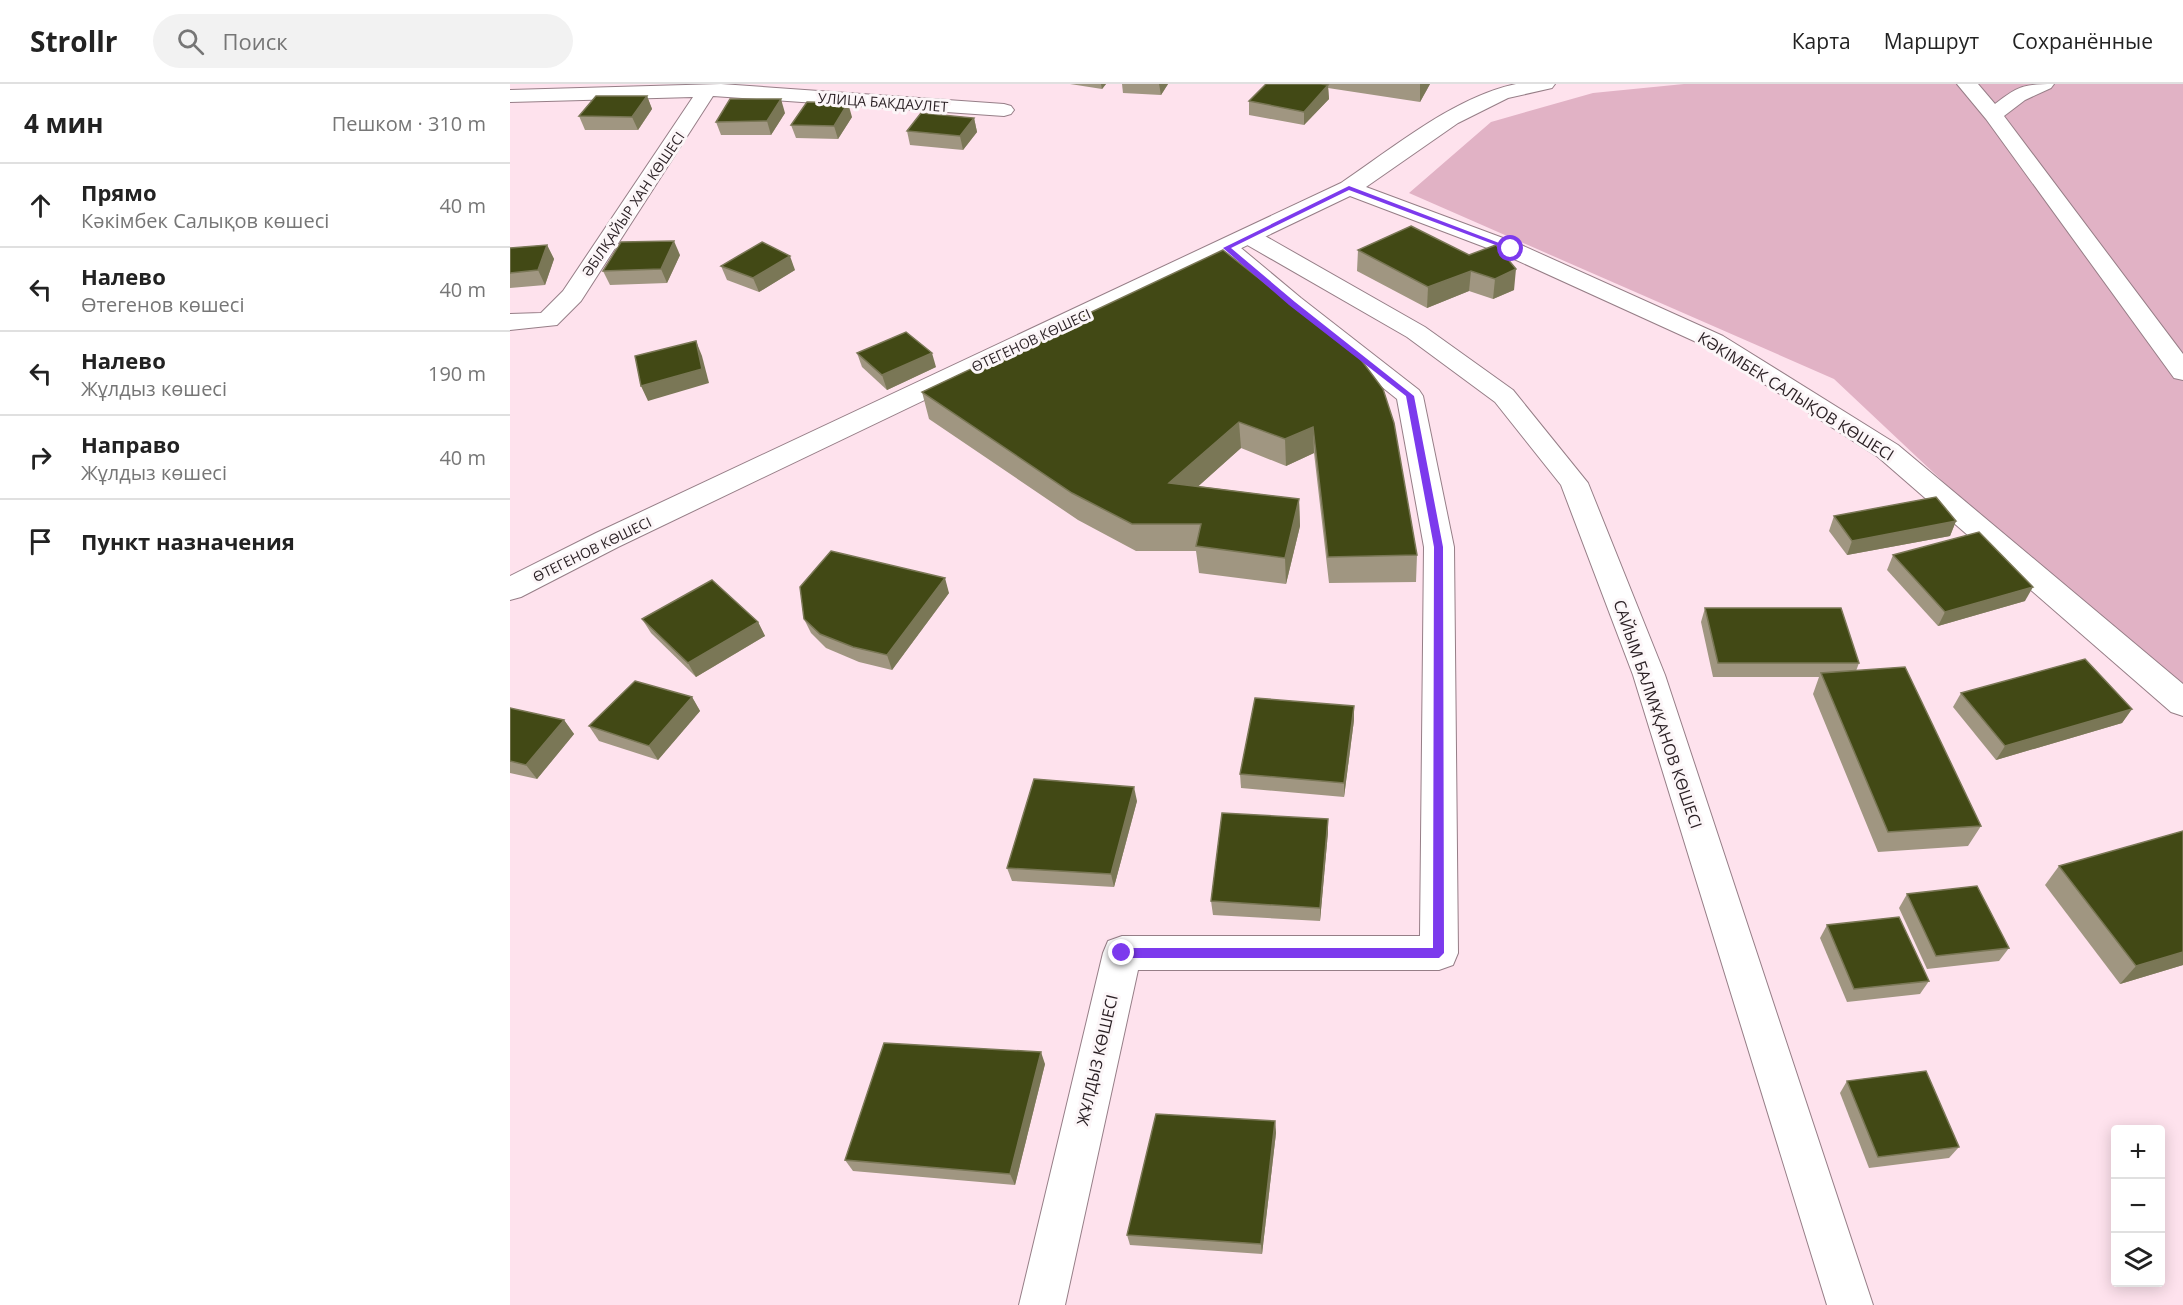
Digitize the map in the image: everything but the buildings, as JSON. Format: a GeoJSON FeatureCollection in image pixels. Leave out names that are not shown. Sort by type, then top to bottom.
{"type":"FeatureCollection","features":[{"type":"Feature","properties":{"kind":"street","name":"ӨТЕГЕНОВ КӨШЕСІ"},"geometry":{"type":"LineString","coordinates":[[510,589],[608,540],[1349,188],[1451,119],[1502,93],[1545,84]]}},
{"type":"Feature","properties":{"kind":"street"},"geometry":{"type":"LineString","coordinates":[[1966,84],[1993,115],[2183,372]]}},
{"type":"Feature","properties":{"kind":"street"},"geometry":{"type":"LineString","coordinates":[[1993,115],[2018,96],[2044,84]]}},
{"type":"Feature","properties":{"kind":"street","name":"УЛИЦА БАКДАУЛЕТ"},"geometry":{"type":"LineString","coordinates":[[510,96],[710,87],[1004,110]]}},
{"type":"Feature","properties":{"kind":"street","name":"ӘБІЛҚАЙЫР ХАН КӨШЕСІ"},"geometry":{"type":"LineString","coordinates":[[510,322],[548,320],[572,296],[710,87]]}},
{"type":"Feature","properties":{"kind":"street","name":"КӘКІМБЕК САЛЫҚОВ КӨШЕСІ"},"geometry":{"type":"LineString","coordinates":[[1349,188],[1511,249],[1714,341],[1888,451],[2183,703]]}},
{"type":"Feature","properties":{"kind":"street","name":"ЖҰЛДЫЗ КӨШЕСІ"},"geometry":{"type":"LineString","coordinates":[[1042,1305],[1122,953],[1439,953],[1439,547],[1410,396],[1292,303],[1239,242]]}},
{"type":"Feature","properties":{"kind":"street","name":"САЙЫМ БАЛМҰҚАНОВ КӨШЕСІ"},"geometry":{"type":"LineString","coordinates":[[1239,242],[1416,332],[1504,396],[1574,483],[1649,675],[1850,1305]]}},
{"type":"Feature","properties":{"kind":"shaded area"},"geometry":{"type":"Polygon","coordinates":[[[1684,84],[2183,84],[2183,692],[2121,649],[1834,379],[1409,193],[1491,122],[1593,93],[1684,84]]]}},
{"type":"Feature","properties":{"kind":"route"},"geometry":{"type":"LineString","coordinates":[[1122,953],[1439,953],[1439,547],[1410,396],[1292,303],[1227,248],[1349,188],[1511,249]]}}]}
